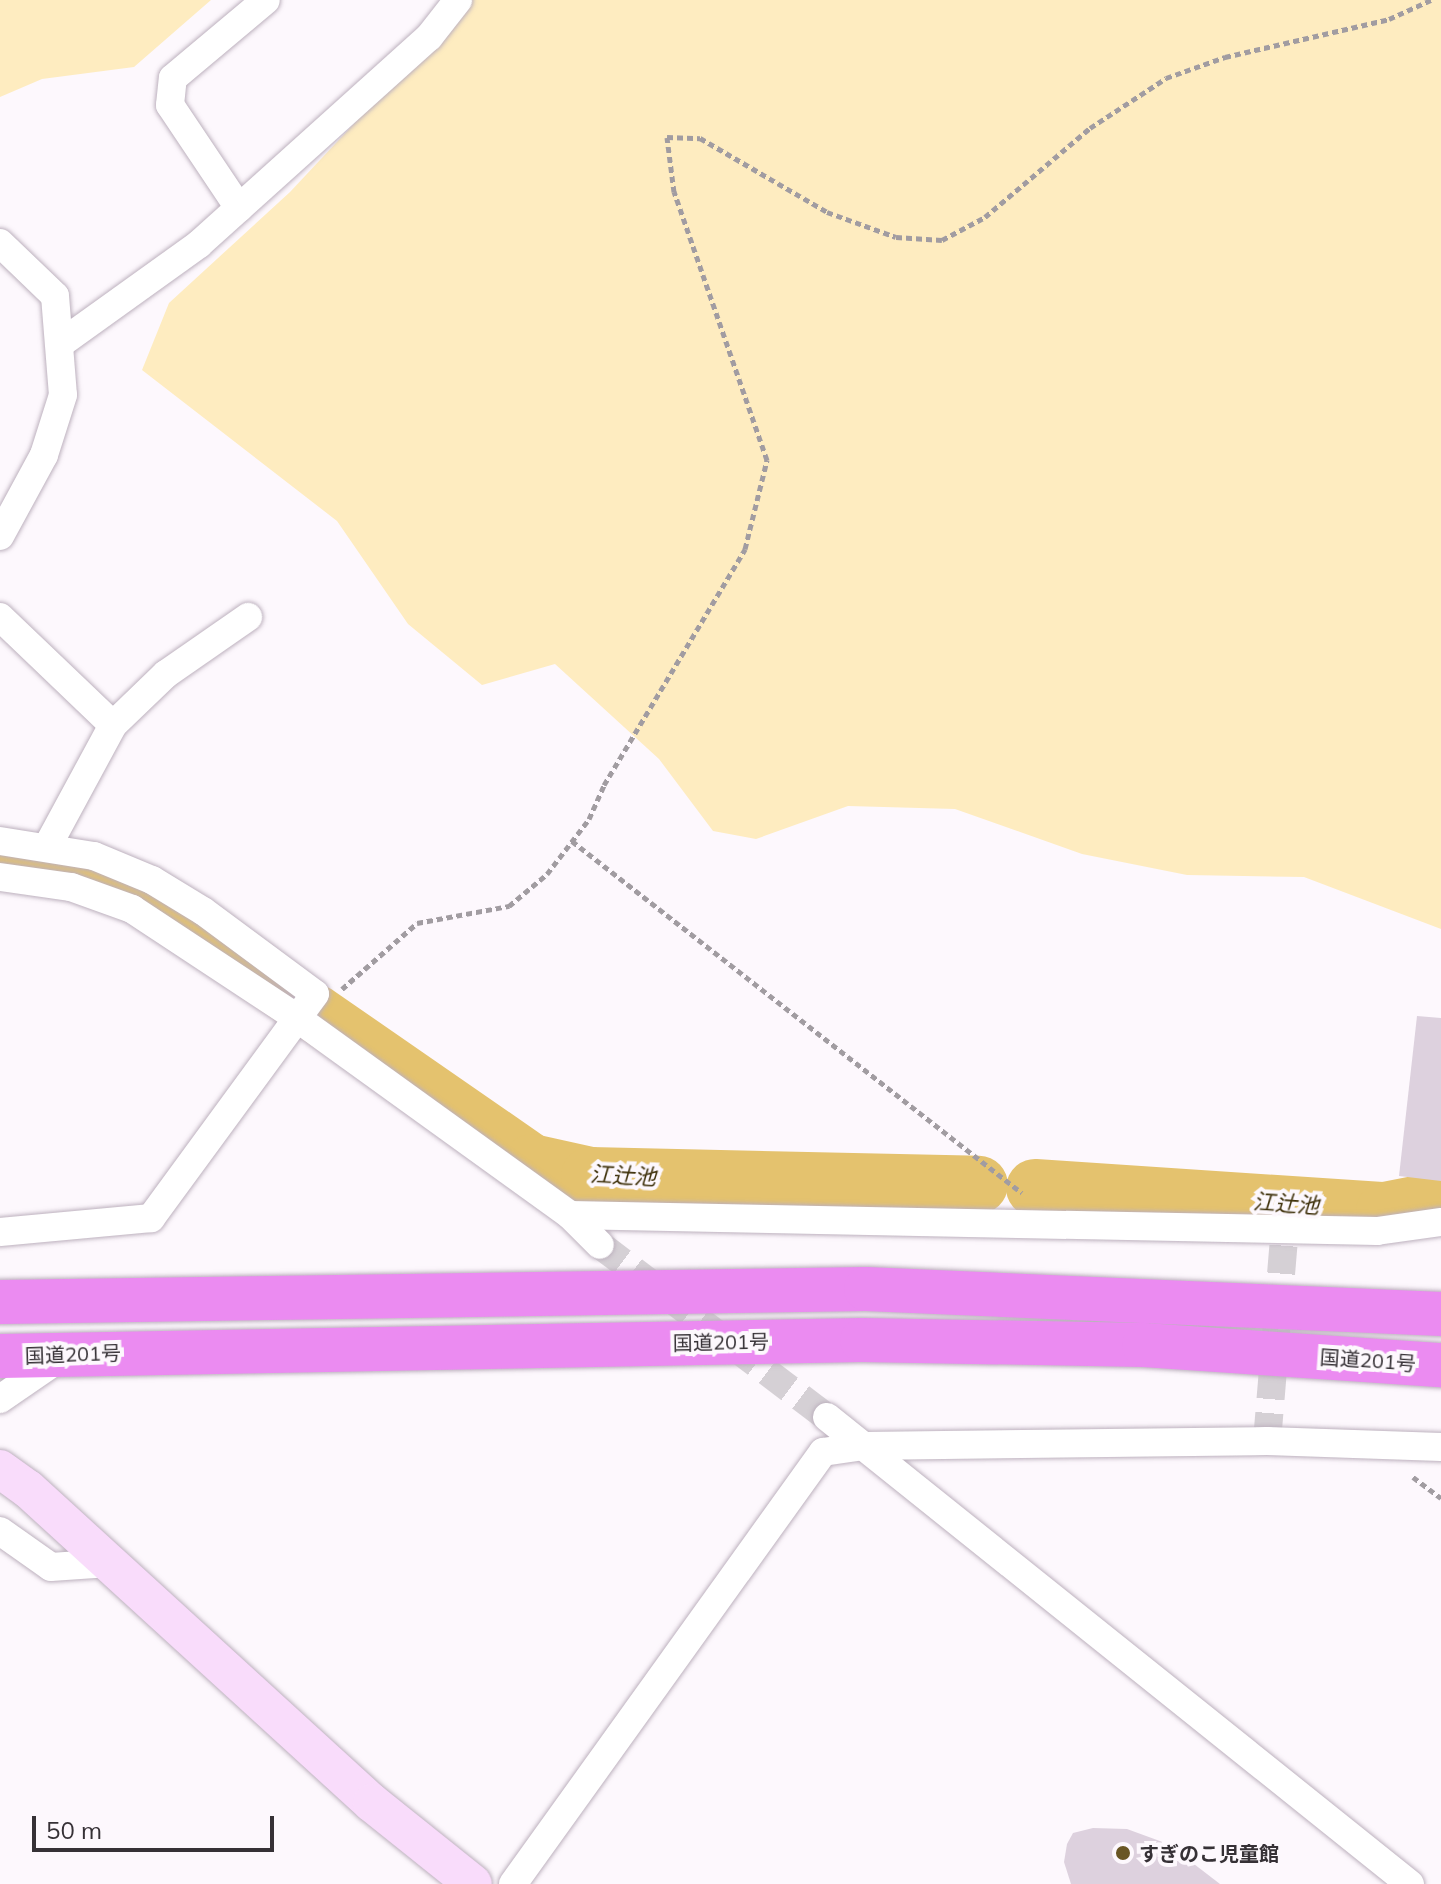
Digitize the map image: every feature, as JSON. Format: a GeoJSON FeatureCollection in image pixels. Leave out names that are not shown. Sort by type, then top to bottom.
{"type":"FeatureCollection","features":[{"type":"Feature","properties":{"kind":"highway"},"geometry":{"type":"LineString","coordinates":[[0,1302],[866,1289],[1441,1314]]}},
{"type":"Feature","properties":{"kind":"highway","name":"国道201号"},"geometry":{"type":"LineString","coordinates":[[0,1356],[862,1340],[1144,1345],[1441,1365]]}},
{"type":"Feature","properties":{"kind":"street"},"geometry":{"type":"LineString","coordinates":[[239,208],[170,105],[173,78],[266,0]]}},
{"type":"Feature","properties":{"kind":"street"},"geometry":{"type":"LineString","coordinates":[[60,344],[199,244],[429,37],[458,0]]}},
{"type":"Feature","properties":{"kind":"street"},"geometry":{"type":"LineString","coordinates":[[0,243],[55,296],[63,395],[44,455],[0,536]]}},
{"type":"Feature","properties":{"kind":"street"},"geometry":{"type":"LineString","coordinates":[[0,617],[113,725]]}},
{"type":"Feature","properties":{"kind":"street"},"geometry":{"type":"LineString","coordinates":[[47,847],[113,725],[166,674],[248,617]]}},
{"type":"Feature","properties":{"kind":"street"},"geometry":{"type":"LineString","coordinates":[[0,841],[94,856],[152,880],[203,911],[315,994],[151,1218],[0,1232]]}},
{"type":"Feature","properties":{"kind":"street"},"geometry":{"type":"LineString","coordinates":[[0,877],[71,887],[132,909],[297,1018],[570,1215],[600,1245]]}},
{"type":"Feature","properties":{"kind":"street"},"geometry":{"type":"LineString","coordinates":[[570,1215],[1066,1228],[1285,1227],[1377,1231],[1441,1222]]}},
{"type":"Feature","properties":{"kind":"street"},"geometry":{"type":"LineString","coordinates":[[0,1399],[65,1355]]}},
{"type":"Feature","properties":{"kind":"street"},"geometry":{"type":"LineString","coordinates":[[827,1417],[1410,1884]]}},
{"type":"Feature","properties":{"kind":"street"},"geometry":{"type":"LineString","coordinates":[[513,1884],[823,1452],[863,1446],[1267,1441],[1441,1447]]}},
{"type":"Feature","properties":{"kind":"street"},"geometry":{"type":"LineString","coordinates":[[0,1469],[28,1489],[372,1803],[473,1884]]}},
{"type":"Feature","properties":{"kind":"street"},"geometry":{"type":"LineString","coordinates":[[0,1531],[51,1567],[109,1563]]}},
{"type":"Feature","properties":{"kind":"path"},"geometry":{"type":"LineString","coordinates":[[315,994],[334,996],[417,923],[509,906],[547,874],[589,819],[604,785],[745,549],[767,460],[674,192],[667,137],[700,138],[827,212],[896,237],[942,240],[985,217],[1090,128],[1166,78],[1225,57],[1389,19],[1431,0]]}},
{"type":"Feature","properties":{"kind":"path"},"geometry":{"type":"LineString","coordinates":[[572,841],[1066,1228]]}},
{"type":"Feature","properties":{"kind":"shaded area"},"geometry":{"type":"Polygon","coordinates":[[[0,0],[211,0],[134,67],[42,79],[0,97],[0,0]]]}},
{"type":"Feature","properties":{"kind":"shaded area"},"geometry":{"type":"Polygon","coordinates":[[[470,0],[1441,0],[1441,929],[1304,877],[1187,875],[1082,854],[955,809],[848,806],[756,839],[713,831],[659,759],[555,664],[482,685],[408,624],[337,521],[142,370],[169,303],[290,192],[470,0]]]}},
{"type":"Feature","properties":{"kind":"building"},"geometry":{"type":"Polygon","coordinates":[[[1417,1016],[1441,1018],[1441,1181],[1399,1176],[1417,1016]]]}},
{"type":"Feature","properties":{"kind":"building","name":"すぎのこ児童館"},"geometry":{"type":"Polygon","coordinates":[[[1093,1828],[1127,1829],[1168,1844],[1220,1884],[1071,1884],[1064,1862],[1067,1844],[1073,1833],[1093,1828]]]}},
{"type":"Feature","properties":{"kind":"waterway","name":"江辻池"},"geometry":{"type":"LineString","coordinates":[[0,860],[79,870],[139,892],[294,998]]}},
{"type":"Feature","properties":{"kind":"waterway","name":"江辻池"},"geometry":{"type":"LineString","coordinates":[[315,1013],[532,1163],[590,1176],[979,1185]]}},
{"type":"Feature","properties":{"kind":"waterway","name":"江辻池"},"geometry":{"type":"LineString","coordinates":[[1035,1188],[1385,1211],[1441,1200]]}},
{"type":"Feature","properties":{"kind":"tunnel"},"geometry":{"type":"LineString","coordinates":[[1267,1441],[1285,1227]]}},
{"type":"Feature","properties":{"kind":"tunnel"},"geometry":{"type":"LineString","coordinates":[[600,1245],[827,1417]]}},
{"type":"Feature","properties":{"kind":"place","name":"すぎのこ児童館"},"geometry":{"type":"Point","coordinates":[1123,1853]}}]}
